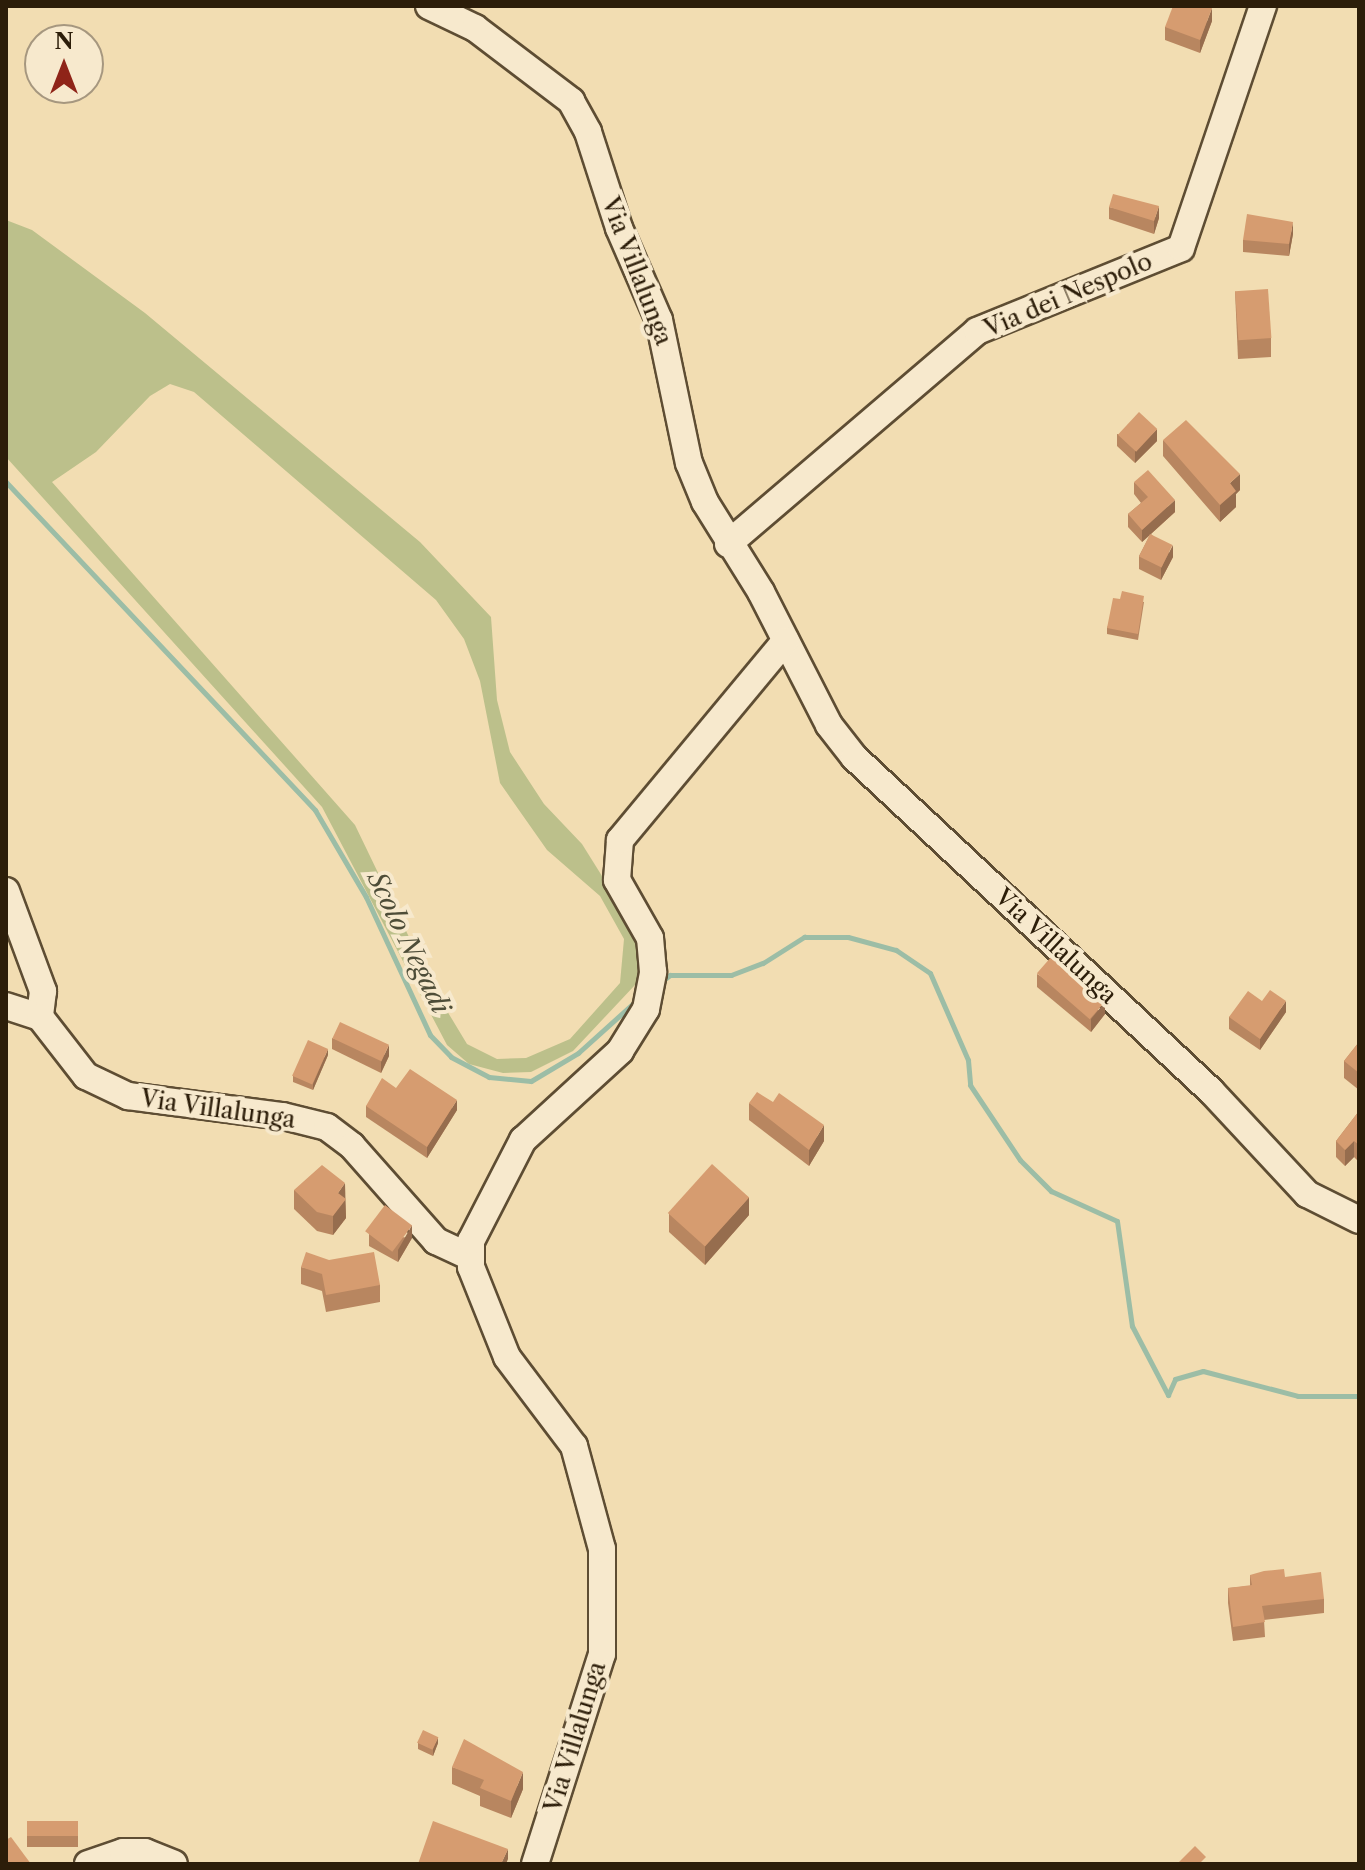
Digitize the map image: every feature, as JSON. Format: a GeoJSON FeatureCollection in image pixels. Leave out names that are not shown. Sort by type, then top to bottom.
{"type":"FeatureCollection","features":[{"type":"Feature","properties":{"kind":"street","name":"Via Villalunga"},"geometry":{"type":"LineString","coordinates":[[429,6],[475,28],[571,101],[588,132],[619,228],[659,320],[689,463],[728,544],[761,592],[829,725],[876,783],[1211,1091],[1307,1194],[1359,1220]]}},
{"type":"Feature","properties":{"kind":"street","name":"Via dei Nespolo"},"geometry":{"type":"LineString","coordinates":[[728,544],[977,331],[1181,248],[1263,6]]}},
{"type":"Feature","properties":{"kind":"street"},"geometry":{"type":"LineString","coordinates":[[471,1257],[471,1241],[523,1140],[620,1051],[646,1009],[653,972],[650,938],[617,880],[620,840],[785,641]]}},
{"type":"Feature","properties":{"kind":"street"},"geometry":{"type":"LineString","coordinates":[[6,891],[43,991],[40,1017],[6,1006]]}},
{"type":"Feature","properties":{"kind":"street","name":"Via Villalunga"},"geometry":{"type":"LineString","coordinates":[[40,1017],[86,1076],[128,1096],[283,1116],[327,1127],[352,1146],[436,1241],[471,1257],[507,1357],[574,1446],[602,1549],[602,1654],[535,1864]]}},
{"type":"Feature","properties":{"kind":"street"},"geometry":{"type":"LineString","coordinates":[[88,1864],[123,1852],[145,1852],[174,1864]]}},
{"type":"Feature","properties":{"kind":"green space"},"geometry":{"type":"Polygon","coordinates":[[[6,220],[32,230],[145,313],[420,542],[491,617],[497,700],[510,752],[544,804],[582,844],[637,932],[641,968],[635,985],[573,1051],[531,1072],[503,1073],[469,1064],[447,1045],[322,807],[6,457],[6,220]],[[170,384],[150,396],[96,452],[52,482],[355,825],[435,991],[467,1044],[497,1059],[526,1058],[570,1039],[620,983],[624,939],[600,896],[547,850],[500,783],[480,681],[464,639],[436,600],[194,392],[170,384]]]}},
{"type":"Feature","properties":{"kind":"building"},"geometry":{"type":"Polygon","coordinates":[[[1173,6],[1212,8],[1200,40],[1165,27],[1173,6]]]}},
{"type":"Feature","properties":{"kind":"building"},"geometry":{"type":"Polygon","coordinates":[[[1113,194],[1159,206],[1154,221],[1109,207],[1113,194]]]}},
{"type":"Feature","properties":{"kind":"building"},"geometry":{"type":"Polygon","coordinates":[[[1247,214],[1293,222],[1289,244],[1243,240],[1247,214]]]}},
{"type":"Feature","properties":{"kind":"building"},"geometry":{"type":"Polygon","coordinates":[[[1268,289],[1271,338],[1238,340],[1235,291],[1268,289]]]}},
{"type":"Feature","properties":{"kind":"building"},"geometry":{"type":"Polygon","coordinates":[[[1139,412],[1157,429],[1136,452],[1118,435],[1139,412]]]}},
{"type":"Feature","properties":{"kind":"building"},"geometry":{"type":"Polygon","coordinates":[[[1186,420],[1240,474],[1230,483],[1236,491],[1220,505],[1163,440],[1186,420]]]}},
{"type":"Feature","properties":{"kind":"building"},"geometry":{"type":"Polygon","coordinates":[[[1148,470],[1175,500],[1142,530],[1128,514],[1148,497],[1134,482],[1148,470]]]}},
{"type":"Feature","properties":{"kind":"building"},"geometry":{"type":"Polygon","coordinates":[[[1150,534],[1172,545],[1162,567],[1139,556],[1150,534]]]}},
{"type":"Feature","properties":{"kind":"building"},"geometry":{"type":"Polygon","coordinates":[[[1122,591],[1144,596],[1138,634],[1107,628],[1113,598],[1120,599],[1122,591]]]}},
{"type":"Feature","properties":{"kind":"building"},"geometry":{"type":"Polygon","coordinates":[[[1052,956],[1105,1002],[1090,1019],[1037,973],[1052,956]]]}},
{"type":"Feature","properties":{"kind":"building"},"geometry":{"type":"Polygon","coordinates":[[[1270,990],[1286,1001],[1260,1039],[1229,1017],[1248,991],[1262,1001],[1270,990]]]}},
{"type":"Feature","properties":{"kind":"building"},"geometry":{"type":"Polygon","coordinates":[[[340,1022],[389,1045],[381,1061],[332,1038],[340,1022]]]}},
{"type":"Feature","properties":{"kind":"building"},"geometry":{"type":"Polygon","coordinates":[[[308,1040],[328,1049],[312,1085],[292,1076],[308,1040]]]}},
{"type":"Feature","properties":{"kind":"building"},"geometry":{"type":"Polygon","coordinates":[[[1359,1042],[1359,1073],[1344,1061],[1359,1042]]]}},
{"type":"Feature","properties":{"kind":"building"},"geometry":{"type":"Polygon","coordinates":[[[410,1069],[457,1100],[427,1147],[366,1106],[382,1078],[396,1088],[410,1069]]]}},
{"type":"Feature","properties":{"kind":"building"},"geometry":{"type":"Polygon","coordinates":[[[757,1092],[773,1102],[779,1093],[824,1125],[809,1150],[749,1103],[757,1092]]]}},
{"type":"Feature","properties":{"kind":"building"},"geometry":{"type":"Polygon","coordinates":[[[1359,1111],[1359,1145],[1354,1141],[1345,1150],[1336,1141],[1359,1111]]]}},
{"type":"Feature","properties":{"kind":"building"},"geometry":{"type":"Polygon","coordinates":[[[712,1164],[749,1197],[705,1247],[668,1213],[712,1164]]]}},
{"type":"Feature","properties":{"kind":"building"},"geometry":{"type":"Polygon","coordinates":[[[322,1165],[345,1183],[338,1193],[346,1199],[333,1216],[317,1212],[294,1190],[322,1165]]]}},
{"type":"Feature","properties":{"kind":"building"},"geometry":{"type":"Polygon","coordinates":[[[385,1205],[412,1225],[392,1252],[365,1231],[385,1205]]]}},
{"type":"Feature","properties":{"kind":"building"},"geometry":{"type":"Polygon","coordinates":[[[306,1252],[329,1260],[374,1252],[380,1285],[326,1295],[322,1274],[301,1267],[306,1252]]]}},
{"type":"Feature","properties":{"kind":"building"},"geometry":{"type":"Polygon","coordinates":[[[1284,1569],[1285,1577],[1321,1572],[1324,1599],[1262,1606],[1265,1622],[1233,1627],[1228,1588],[1252,1585],[1250,1575],[1284,1569]]]}},
{"type":"Feature","properties":{"kind":"building"},"geometry":{"type":"Polygon","coordinates":[[[423,1730],[438,1737],[432,1750],[417,1743],[423,1730]]]}},
{"type":"Feature","properties":{"kind":"building"},"geometry":{"type":"Polygon","coordinates":[[[464,1739],[523,1772],[511,1801],[480,1788],[484,1780],[452,1767],[464,1739]]]}},
{"type":"Feature","properties":{"kind":"building"},"geometry":{"type":"Polygon","coordinates":[[[27,1821],[78,1821],[78,1836],[27,1836],[27,1821]]]}},
{"type":"Feature","properties":{"kind":"building"},"geometry":{"type":"Polygon","coordinates":[[[433,1821],[508,1849],[501,1864],[418,1864],[433,1821]]]}},
{"type":"Feature","properties":{"kind":"building"},"geometry":{"type":"Polygon","coordinates":[[[11,1837],[31,1864],[6,1864],[6,1840],[11,1837]]]}},
{"type":"Feature","properties":{"kind":"building"},"geometry":{"type":"Polygon","coordinates":[[[1195,1846],[1206,1857],[1199,1864],[1177,1864],[1195,1846]]]}},
{"type":"Feature","properties":{"kind":"waterway","name":"Scolo Negadi"},"geometry":{"type":"LineString","coordinates":[[6,482],[315,810],[366,897],[430,1035],[451,1057],[489,1077],[531,1081],[578,1053],[638,999]]}},
{"type":"Feature","properties":{"kind":"waterway","name":"Scolo Negadi"},"geometry":{"type":"LineString","coordinates":[[662,981],[670,975],[731,975],[763,963],[804,937],[848,937],[896,950],[930,973],[968,1060],[970,1085],[1020,1160],[1051,1191],[1117,1221],[1132,1326],[1168,1395],[1175,1379],[1203,1371],[1298,1396],[1359,1396]]}}]}
